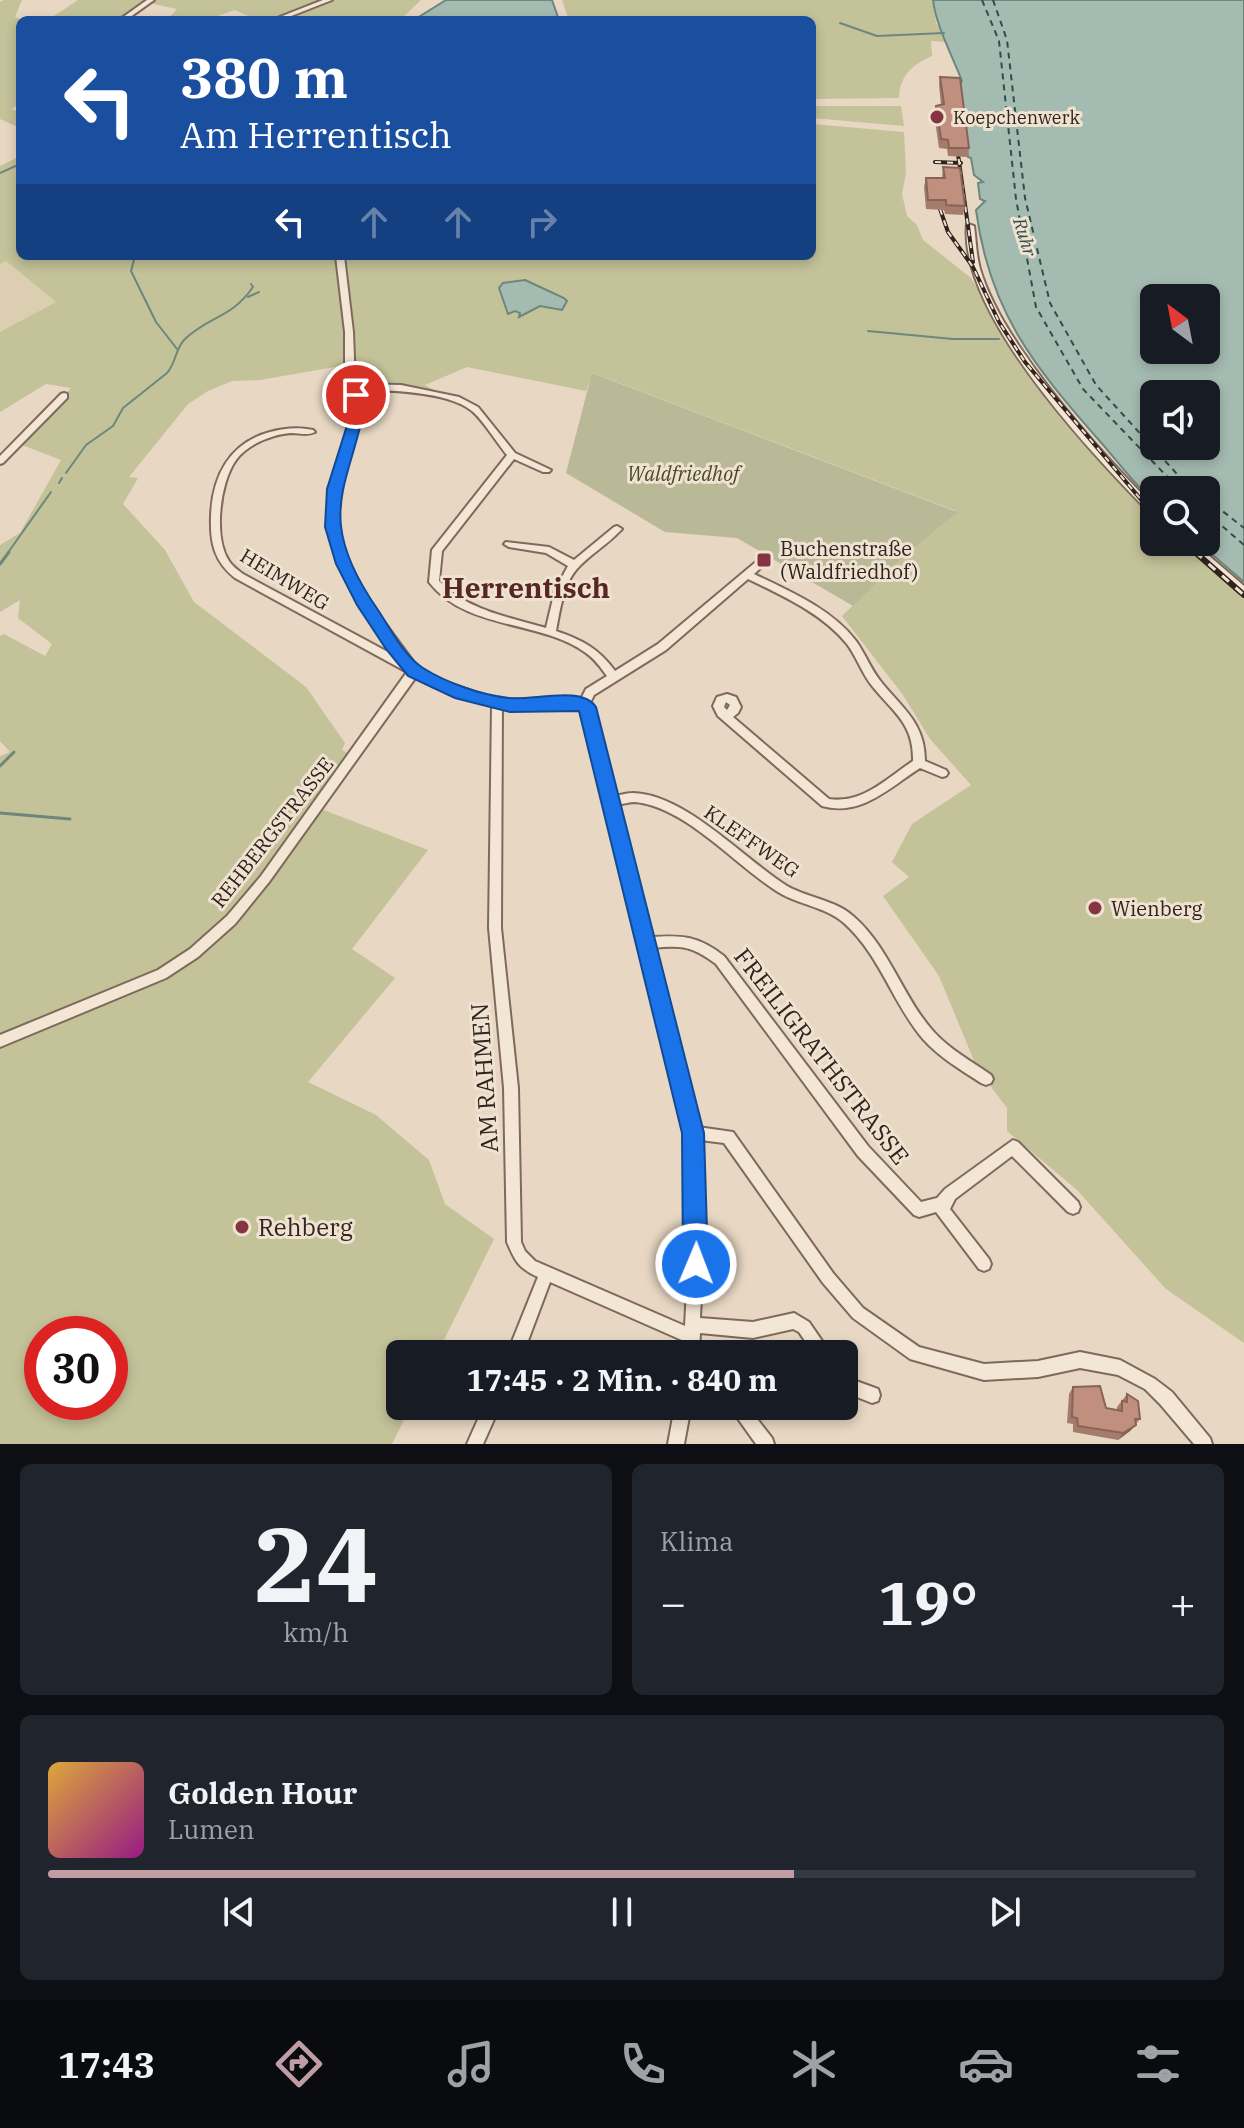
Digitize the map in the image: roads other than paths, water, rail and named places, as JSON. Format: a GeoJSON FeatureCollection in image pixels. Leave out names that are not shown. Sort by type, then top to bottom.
{"type":"FeatureCollection","features":[{"type":"Feature","properties":{"kind":"street"},"geometry":{"type":"LineString","coordinates":[[128,16],[151,0]]}},
{"type":"Feature","properties":{"kind":"street"},"geometry":{"type":"LineString","coordinates":[[286,16],[329,0]]}},
{"type":"Feature","properties":{"kind":"street"},"geometry":{"type":"LineString","coordinates":[[970,226],[976,269],[987,297],[1014,344],[1053,397],[1140,496]]}},
{"type":"Feature","properties":{"kind":"street"},"geometry":{"type":"LineString","coordinates":[[340,260],[357,419],[335,489],[333,527],[344,564],[366,605],[414,671]]}},
{"type":"Feature","properties":{"kind":"street"},"geometry":{"type":"LineString","coordinates":[[351,383],[401,388],[456,399],[475,409],[512,455],[546,470]]}},
{"type":"Feature","properties":{"kind":"street"},"geometry":{"type":"LineString","coordinates":[[0,461],[64,396]]}},
{"type":"Feature","properties":{"kind":"street","name":"HEIMWEG"},"geometry":{"type":"LineString","coordinates":[[310,432],[299,429],[271,435],[232,458],[226,470],[216,512],[220,556],[239,576],[414,671],[461,693],[497,704],[584,703]]}},
{"type":"Feature","properties":{"kind":"street"},"geometry":{"type":"LineString","coordinates":[[512,455],[437,550],[434,582],[454,601],[550,633],[589,650],[614,677]]}},
{"type":"Feature","properties":{"kind":"street"},"geometry":{"type":"LineString","coordinates":[[550,633],[561,588],[574,565],[613,533],[598,533]]}},
{"type":"Feature","properties":{"kind":"street"},"geometry":{"type":"LineString","coordinates":[[509,544],[529,543],[549,550],[574,565]]}},
{"type":"Feature","properties":{"kind":"street"},"geometry":{"type":"LineString","coordinates":[[1203,556],[1244,591]]}},
{"type":"Feature","properties":{"kind":"street"},"geometry":{"type":"LineString","coordinates":[[693,1340],[697,1233],[693,1133],[612,801],[584,703],[590,692],[662,647],[761,563]]}},
{"type":"Feature","properties":{"kind":"street"},"geometry":{"type":"LineString","coordinates":[[722,713],[826,803],[843,807],[879,792],[919,763],[921,745],[914,727],[873,681],[848,639],[810,608],[748,575]]}},
{"type":"Feature","properties":{"kind":"street","name":"REHBERGSTRASSE"},"geometry":{"type":"LineString","coordinates":[[0,1041],[162,974],[194,953],[231,920],[265,879],[414,671]]}},
{"type":"Feature","properties":{"kind":"street","name":"AM RAHMEN"},"geometry":{"type":"LineString","coordinates":[[497,704],[495,928],[511,1088],[514,1242],[520,1256],[546,1274],[683,1340]]}},
{"type":"Feature","properties":{"kind":"street"},"geometry":{"type":"LineString","coordinates":[[919,763],[942,773]]}},
{"type":"Feature","properties":{"kind":"street","name":"KLEFFWEG"},"geometry":{"type":"LineString","coordinates":[[612,801],[626,795],[642,798],[684,816],[773,883],[847,918],[863,934],[928,1034],[948,1054],[986,1079]]}},
{"type":"Feature","properties":{"kind":"street","name":"FREILIGRATHSTRASSE"},"geometry":{"type":"LineString","coordinates":[[647,943],[699,943],[720,960],[863,1151],[919,1210],[941,1203],[1013,1147],[1073,1207]]}},
{"type":"Feature","properties":{"kind":"street"},"geometry":{"type":"LineString","coordinates":[[693,1133],[728,1137],[828,1278],[858,1313],[915,1354],[984,1372],[1038,1369],[1080,1360],[1120,1368],[1150,1384],[1166,1398],[1204,1444]]}},
{"type":"Feature","properties":{"kind":"street"},"geometry":{"type":"LineString","coordinates":[[950,1194],[942,1210],[984,1264]]}},
{"type":"Feature","properties":{"kind":"street"},"geometry":{"type":"LineString","coordinates":[[520,1340],[546,1274]]}},
{"type":"Feature","properties":{"kind":"street","name":"AM RAHMEN"},"geometry":{"type":"LineString","coordinates":[[713,1340],[794,1321],[804,1327],[813,1340]]}},
{"type":"Feature","properties":{"kind":"street"},"geometry":{"type":"LineString","coordinates":[[858,1390],[872,1395]]}},
{"type":"Feature","properties":{"kind":"street"},"geometry":{"type":"LineString","coordinates":[[475,1444],[486,1420]]}},
{"type":"Feature","properties":{"kind":"street"},"geometry":{"type":"LineString","coordinates":[[676,1444],[680,1420]]}},
{"type":"Feature","properties":{"kind":"street"},"geometry":{"type":"LineString","coordinates":[[748,1420],[766,1444]]}},
{"type":"Feature","properties":{"kind":"water"},"geometry":{"type":"Polygon","coordinates":[[[446,0],[552,0],[558,16],[420,16],[446,0]]]}},
{"type":"Feature","properties":{"kind":"water","name":"Ruhr"},"geometry":{"type":"Polygon","coordinates":[[[933,0],[1244,0],[1244,582],[1214,556],[1220,556],[1220,476],[1140,476],[1140,487],[1053,386],[1017,334],[991,278],[982,246],[976,210],[985,201],[980,199],[978,183],[983,182],[974,175],[971,158],[968,157],[958,87],[962,81],[941,30],[933,0]]]}},
{"type":"Feature","properties":{"kind":"water"},"geometry":{"type":"Polygon","coordinates":[[[525,280],[564,298],[567,301],[562,310],[540,306],[519,317],[520,313],[515,311],[508,314],[499,288],[503,283],[525,280]]]}},
{"type":"Feature","properties":{"kind":"waterway"},"geometry":{"type":"LineString","coordinates":[[840,23],[877,36],[944,33]]}},
{"type":"Feature","properties":{"kind":"waterway"},"geometry":{"type":"LineString","coordinates":[[0,173],[16,166]]}},
{"type":"Feature","properties":{"kind":"waterway"},"geometry":{"type":"LineString","coordinates":[[134,260],[131,271],[156,322],[177,349]]}},
{"type":"Feature","properties":{"kind":"waterway"},"geometry":{"type":"LineString","coordinates":[[66,473],[86,445],[113,426],[123,408],[167,373],[184,340],[237,305],[253,287],[251,284]]}},
{"type":"Feature","properties":{"kind":"waterway"},"geometry":{"type":"LineString","coordinates":[[248,297],[259,292]]}},
{"type":"Feature","properties":{"kind":"waterway"},"geometry":{"type":"LineString","coordinates":[[868,331],[953,339],[999,339]]}},
{"type":"Feature","properties":{"kind":"waterway"},"geometry":{"type":"LineString","coordinates":[[59,483],[62,478]]}},
{"type":"Feature","properties":{"kind":"waterway"},"geometry":{"type":"LineString","coordinates":[[7,554],[51,492]]}},
{"type":"Feature","properties":{"kind":"waterway"},"geometry":{"type":"LineString","coordinates":[[0,564],[9,552]]}},
{"type":"Feature","properties":{"kind":"waterway"},"geometry":{"type":"LineString","coordinates":[[0,766],[14,752]]}},
{"type":"Feature","properties":{"kind":"waterway"},"geometry":{"type":"LineString","coordinates":[[0,813],[70,819]]}},
{"type":"Feature","properties":{"kind":"railway"},"geometry":{"type":"LineString","coordinates":[[957,147],[959,163]]}},
{"type":"Feature","properties":{"kind":"railway"},"geometry":{"type":"LineString","coordinates":[[935,162],[959,163]]}},
{"type":"Feature","properties":{"kind":"railway"},"geometry":{"type":"LineString","coordinates":[[959,163],[973,262]]}},
{"type":"Feature","properties":{"kind":"railway"},"geometry":{"type":"LineString","coordinates":[[940,209],[948,232],[973,267],[999,322],[1025,362],[1140,498]]}},
{"type":"Feature","properties":{"kind":"railway"},"geometry":{"type":"LineString","coordinates":[[1200,556],[1244,595]]}},
{"type":"Feature","properties":{"kind":"place","name":"Koepchenwerk"},"geometry":{"type":"Point","coordinates":[937,117]}},
{"type":"Feature","properties":{"kind":"place","name":"Buchenstraße (Waldfriedhof)"},"geometry":{"type":"Point","coordinates":[764,560]}},
{"type":"Feature","properties":{"kind":"place","name":"Wienberg"},"geometry":{"type":"Point","coordinates":[1095,908]}},
{"type":"Feature","properties":{"kind":"place","name":"Rehberg"},"geometry":{"type":"Point","coordinates":[242,1227]}},
{"type":"Feature","properties":{"kind":"district","name":"Herrentisch"},"geometry":{"type":"Point","coordinates":[526,587]}},
{"type":"Feature","properties":{"kind":"park label","name":"Waldfriedhof"},"geometry":{"type":"Point","coordinates":[683,473]}}]}
